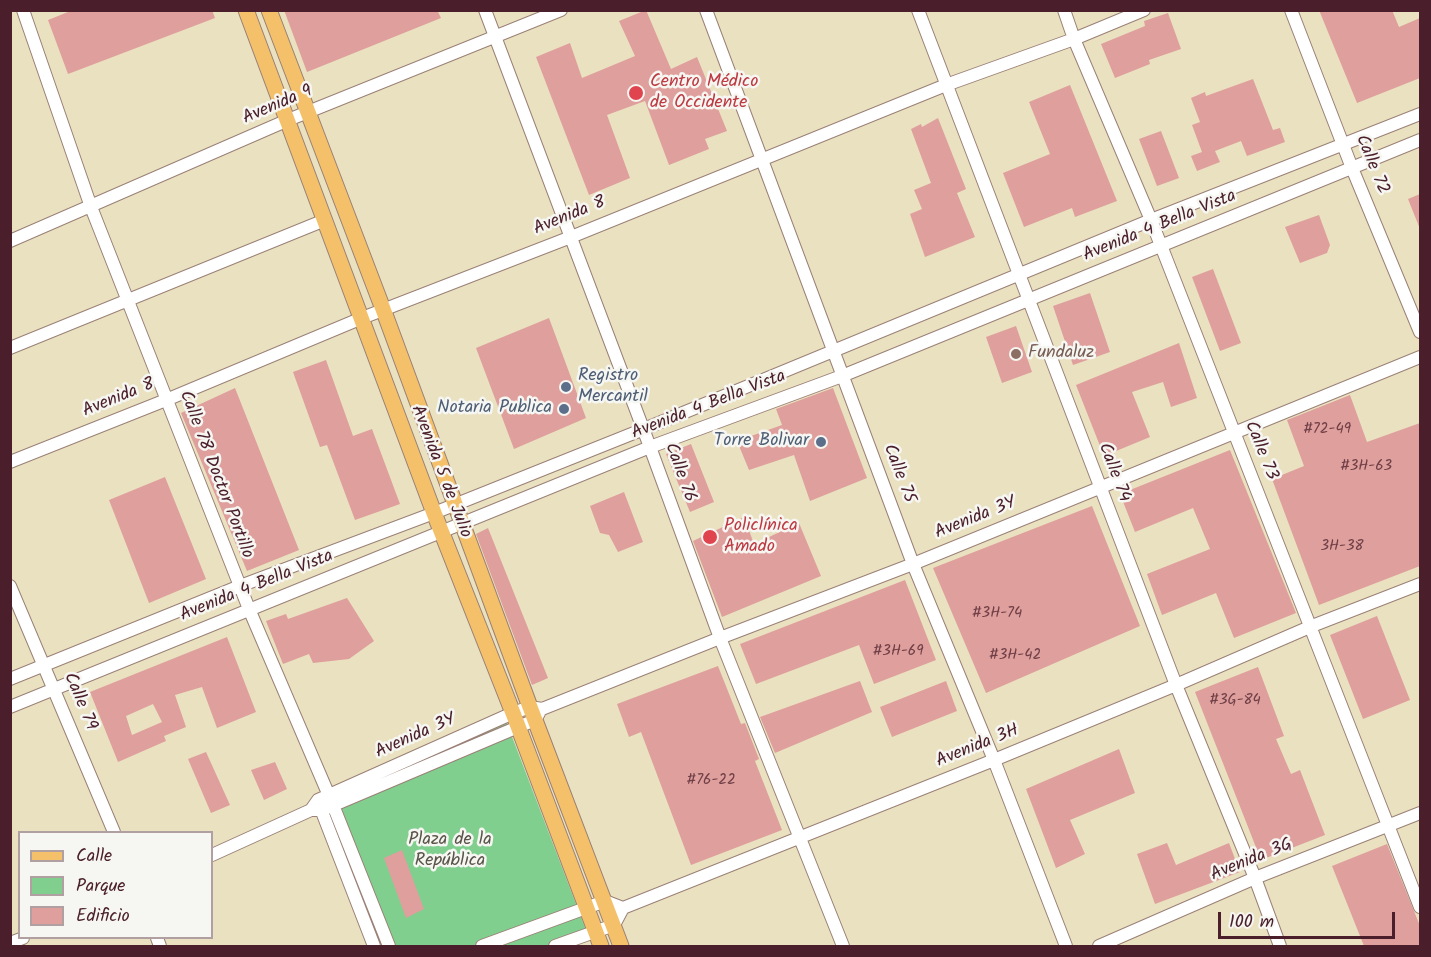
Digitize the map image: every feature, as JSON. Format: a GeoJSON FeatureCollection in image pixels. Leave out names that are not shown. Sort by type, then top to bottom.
{"type":"FeatureCollection","features":[{"type":"Feature","properties":{"kind":"main road","name":"Avenida 5 de Julio"},"geometry":{"type":"LineString","coordinates":[[246,10],[441,532],[516,720],[599,939]]}},
{"type":"Feature","properties":{"kind":"main road","name":"Avenida 5 de Julio"},"geometry":{"type":"LineString","coordinates":[[268,10],[536,712],[621,946]]}},
{"type":"Feature","properties":{"kind":"street","name":"Calle 78 Doctor Portillo"},"geometry":{"type":"LineString","coordinates":[[23,10],[91,207],[249,609],[374,946]]}},
{"type":"Feature","properties":{"kind":"street","name":"Calle 76"},"geometry":{"type":"LineString","coordinates":[[485,10],[651,447],[720,638],[843,946]]}},
{"type":"Feature","properties":{"kind":"street","name":"Avenida 9"},"geometry":{"type":"LineString","coordinates":[[10,241],[288,120],[561,10]]}},
{"type":"Feature","properties":{"kind":"street","name":"Calle 75"},"geometry":{"type":"LineString","coordinates":[[706,10],[913,564],[994,760],[1066,946]]}},
{"type":"Feature","properties":{"kind":"street","name":"Calle 74"},"geometry":{"type":"LineString","coordinates":[[918,10],[1176,685],[1255,878],[1280,946]]}},
{"type":"Feature","properties":{"kind":"street","name":"Calle 73"},"geometry":{"type":"LineString","coordinates":[[1064,10],[1074,39],[1151,220],[1312,626],[1420,907]]}},
{"type":"Feature","properties":{"kind":"street","name":"Avenida 8"},"geometry":{"type":"LineString","coordinates":[[10,462],[166,400],[383,309],[571,237],[946,85],[1074,39],[1144,10]]}},
{"type":"Feature","properties":{"kind":"street","name":"Calle 72"},"geometry":{"type":"LineString","coordinates":[[1291,10],[1352,168],[1420,332]]}},
{"type":"Feature","properties":{"kind":"street","name":"Avenida 4 Bella Vista"},"geometry":{"type":"LineString","coordinates":[[10,679],[240,586],[434,513],[644,429],[1151,220],[1420,114]]}},
{"type":"Feature","properties":{"kind":"street","name":"Avenida 4 Bella Vista"},"geometry":{"type":"LineString","coordinates":[[10,707],[651,447],[842,376],[1420,140]]}},
{"type":"Feature","properties":{"kind":"street"},"geometry":{"type":"LineString","coordinates":[[10,348],[325,220]]}},
{"type":"Feature","properties":{"kind":"street","name":"Avenida 3Y"},"geometry":{"type":"LineString","coordinates":[[213,855],[322,804],[516,720],[913,564],[1420,357]]}},
{"type":"Feature","properties":{"kind":"street","name":"Avenida 3H"},"geometry":{"type":"LineString","coordinates":[[623,908],[994,760],[1312,626],[1420,584]]}},
{"type":"Feature","properties":{"kind":"street","name":"Calle 79"},"geometry":{"type":"LineString","coordinates":[[10,586],[114,831]]}},
{"type":"Feature","properties":{"kind":"street","name":"Calle 78 Doctor Portillo"},"geometry":{"type":"LineString","coordinates":[[322,804],[389,946]]}},
{"type":"Feature","properties":{"kind":"street","name":"Avenida 3G"},"geometry":{"type":"LineString","coordinates":[[1099,946],[1255,878],[1420,813]]}},
{"type":"Feature","properties":{"kind":"street"},"geometry":{"type":"LineString","coordinates":[[482,946],[604,901],[623,908],[614,925],[599,939],[555,946]]}},
{"type":"Feature","properties":{"kind":"green space","name":"Plaza de la República"},"geometry":{"type":"Polygon","coordinates":[[[506,721],[589,938],[565,946],[383,946],[327,802],[506,721]]]}},
{"type":"Feature","properties":{"kind":"building"},"geometry":{"type":"Polygon","coordinates":[[[73,10],[212,10],[215,18],[68,74],[48,20],[73,10]]]}},
{"type":"Feature","properties":{"kind":"building"},"geometry":{"type":"Polygon","coordinates":[[[284,10],[437,10],[441,18],[307,72],[284,10]]]}},
{"type":"Feature","properties":{"kind":"building","name":"Centro Médico de Occidente"},"geometry":{"type":"Polygon","coordinates":[[[646,10],[671,69],[697,57],[727,131],[705,139],[709,149],[669,165],[645,101],[607,115],[630,178],[589,195],[536,57],[570,43],[582,78],[635,56],[619,21],[646,10]]]}},
{"type":"Feature","properties":{"kind":"building"},"geometry":{"type":"Polygon","coordinates":[[[1319,10],[1392,10],[1399,27],[1420,18],[1420,78],[1357,103],[1319,10]]]}},
{"type":"Feature","properties":{"kind":"building"},"geometry":{"type":"Polygon","coordinates":[[[1168,13],[1181,49],[1149,60],[1150,64],[1115,78],[1101,44],[1145,26],[1144,21],[1168,13]]]}},
{"type":"Feature","properties":{"kind":"building"},"geometry":{"type":"Polygon","coordinates":[[[1253,79],[1273,130],[1280,128],[1285,142],[1247,156],[1241,141],[1215,151],[1220,162],[1197,171],[1191,156],[1202,152],[1192,125],[1200,122],[1191,98],[1205,92],[1206,96],[1253,79]]]}},
{"type":"Feature","properties":{"kind":"building"},"geometry":{"type":"Polygon","coordinates":[[[1070,85],[1117,201],[1075,217],[1072,208],[1024,227],[1003,173],[1050,154],[1029,102],[1070,85]]]}},
{"type":"Feature","properties":{"kind":"building"},"geometry":{"type":"Polygon","coordinates":[[[938,118],[966,189],[957,193],[975,237],[925,257],[910,214],[922,209],[914,190],[931,183],[911,129],[921,124],[922,127],[938,118]]]}},
{"type":"Feature","properties":{"kind":"building"},"geometry":{"type":"Polygon","coordinates":[[[1161,131],[1179,178],[1157,186],[1139,139],[1161,131]]]}},
{"type":"Feature","properties":{"kind":"building"},"geometry":{"type":"Polygon","coordinates":[[[1420,194],[1420,229],[1408,199],[1420,194]]]}},
{"type":"Feature","properties":{"kind":"building"},"geometry":{"type":"Polygon","coordinates":[[[1319,215],[1330,245],[1327,253],[1300,263],[1285,227],[1319,215]]]}},
{"type":"Feature","properties":{"kind":"building"},"geometry":{"type":"Polygon","coordinates":[[[1213,269],[1241,343],[1220,351],[1192,277],[1213,269]]]}},
{"type":"Feature","properties":{"kind":"building"},"geometry":{"type":"Polygon","coordinates":[[[1090,293],[1110,352],[1073,365],[1053,306],[1090,293]]]}},
{"type":"Feature","properties":{"kind":"building"},"geometry":{"type":"Polygon","coordinates":[[[549,318],[586,418],[514,449],[476,348],[549,318]]]}},
{"type":"Feature","properties":{"kind":"building"},"geometry":{"type":"Polygon","coordinates":[[[1016,326],[1032,372],[1002,383],[986,337],[1016,326]]]}},
{"type":"Feature","properties":{"kind":"building"},"geometry":{"type":"Polygon","coordinates":[[[1179,343],[1197,398],[1171,407],[1163,382],[1132,392],[1150,437],[1104,456],[1076,385],[1179,343]]]}},
{"type":"Feature","properties":{"kind":"building"},"geometry":{"type":"Polygon","coordinates":[[[326,360],[353,436],[372,429],[400,504],[355,520],[327,445],[320,447],[293,372],[326,360]]]}},
{"type":"Feature","properties":{"kind":"building"},"geometry":{"type":"Polygon","coordinates":[[[235,388],[299,550],[247,571],[181,413],[235,388]]]}},
{"type":"Feature","properties":{"kind":"building","name":"Torre Bolivar"},"geometry":{"type":"Polygon","coordinates":[[[833,388],[867,478],[810,501],[794,455],[749,470],[737,441],[782,425],[776,409],[833,388]]]}},
{"type":"Feature","properties":{"kind":"building"},"geometry":{"type":"Polygon","coordinates":[[[1350,395],[1367,442],[1420,423],[1420,566],[1319,605],[1272,479],[1304,466],[1287,420],[1350,395]]]}},
{"type":"Feature","properties":{"kind":"building"},"geometry":{"type":"Polygon","coordinates":[[[691,444],[714,502],[690,512],[666,454],[691,444]]]}},
{"type":"Feature","properties":{"kind":"building"},"geometry":{"type":"Polygon","coordinates":[[[1230,450],[1296,613],[1234,638],[1216,593],[1162,615],[1147,574],[1210,549],[1193,508],[1135,532],[1120,494],[1230,450]]]}},
{"type":"Feature","properties":{"kind":"building"},"geometry":{"type":"Polygon","coordinates":[[[165,477],[206,579],[149,603],[109,500],[165,477]]]}},
{"type":"Feature","properties":{"kind":"building"},"geometry":{"type":"Polygon","coordinates":[[[624,492],[643,542],[618,552],[609,535],[600,533],[590,506],[624,492]]]}},
{"type":"Feature","properties":{"kind":"building"},"geometry":{"type":"Polygon","coordinates":[[[1092,506],[1140,626],[986,693],[933,568],[1092,506]]]}},
{"type":"Feature","properties":{"kind":"building"},"geometry":{"type":"Polygon","coordinates":[[[744,517],[754,544],[799,523],[821,576],[722,617],[693,541],[744,517]]]}},
{"type":"Feature","properties":{"kind":"building"},"geometry":{"type":"Polygon","coordinates":[[[488,528],[548,678],[532,685],[476,534],[488,528]]]}},
{"type":"Feature","properties":{"kind":"building"},"geometry":{"type":"Polygon","coordinates":[[[905,580],[936,660],[874,684],[859,645],[756,684],[740,644],[905,580]]]}},
{"type":"Feature","properties":{"kind":"building"},"geometry":{"type":"Polygon","coordinates":[[[347,598],[374,641],[349,659],[313,663],[309,654],[283,664],[266,621],[286,614],[288,619],[347,598]]]}},
{"type":"Feature","properties":{"kind":"building"},"geometry":{"type":"Polygon","coordinates":[[[1377,616],[1410,700],[1363,719],[1330,635],[1377,616]]]}},
{"type":"Feature","properties":{"kind":"building"},"geometry":{"type":"Polygon","coordinates":[[[227,637],[256,712],[217,728],[202,687],[175,695],[186,727],[164,736],[166,741],[118,762],[90,692],[227,637]],[[153,704],[126,716],[132,735],[162,722],[153,704]]]}},
{"type":"Feature","properties":{"kind":"building"},"geometry":{"type":"Polygon","coordinates":[[[718,666],[741,724],[745,723],[759,759],[755,761],[782,830],[691,865],[641,732],[629,737],[617,704],[718,666]]]}},
{"type":"Feature","properties":{"kind":"building"},"geometry":{"type":"Polygon","coordinates":[[[1258,667],[1284,736],[1276,739],[1291,774],[1300,770],[1325,835],[1261,860],[1195,692],[1258,667]]]}},
{"type":"Feature","properties":{"kind":"building"},"geometry":{"type":"Polygon","coordinates":[[[860,681],[872,712],[775,753],[760,717],[860,681]]]}},
{"type":"Feature","properties":{"kind":"building"},"geometry":{"type":"Polygon","coordinates":[[[946,681],[957,711],[892,737],[880,707],[946,681]]]}},
{"type":"Feature","properties":{"kind":"building"},"geometry":{"type":"Polygon","coordinates":[[[1119,749],[1135,793],[1070,820],[1085,854],[1056,868],[1026,789],[1119,749]]]}},
{"type":"Feature","properties":{"kind":"building"},"geometry":{"type":"Polygon","coordinates":[[[206,752],[230,805],[211,813],[188,759],[206,752]]]}},
{"type":"Feature","properties":{"kind":"building"},"geometry":{"type":"Polygon","coordinates":[[[275,762],[287,789],[264,800],[251,770],[275,762]]]}},
{"type":"Feature","properties":{"kind":"building"},"geometry":{"type":"Polygon","coordinates":[[[1167,843],[1176,865],[1229,843],[1240,872],[1155,904],[1137,854],[1167,843]]]}},
{"type":"Feature","properties":{"kind":"building"},"geometry":{"type":"Polygon","coordinates":[[[1387,844],[1420,926],[1420,946],[1364,946],[1332,866],[1387,844]]]}},
{"type":"Feature","properties":{"kind":"building"},"geometry":{"type":"Polygon","coordinates":[[[402,850],[424,909],[406,918],[384,858],[402,850]]]}},
{"type":"Feature","properties":{"kind":"place","name":"Centro Médico de Occidente"},"geometry":{"type":"Point","coordinates":[636,93]}},
{"type":"Feature","properties":{"kind":"place","name":"Fundaluz"},"geometry":{"type":"Point","coordinates":[1016,354]}},
{"type":"Feature","properties":{"kind":"place","name":"Registro Mercantil"},"geometry":{"type":"Point","coordinates":[566,387]}},
{"type":"Feature","properties":{"kind":"place","name":"Notaria Publica"},"geometry":{"type":"Point","coordinates":[564,409]}},
{"type":"Feature","properties":{"kind":"place","name":"Torre Bolivar"},"geometry":{"type":"Point","coordinates":[821,442]}},
{"type":"Feature","properties":{"kind":"place","name":"Policlínica Amado"},"geometry":{"type":"Point","coordinates":[710,537]}}]}
